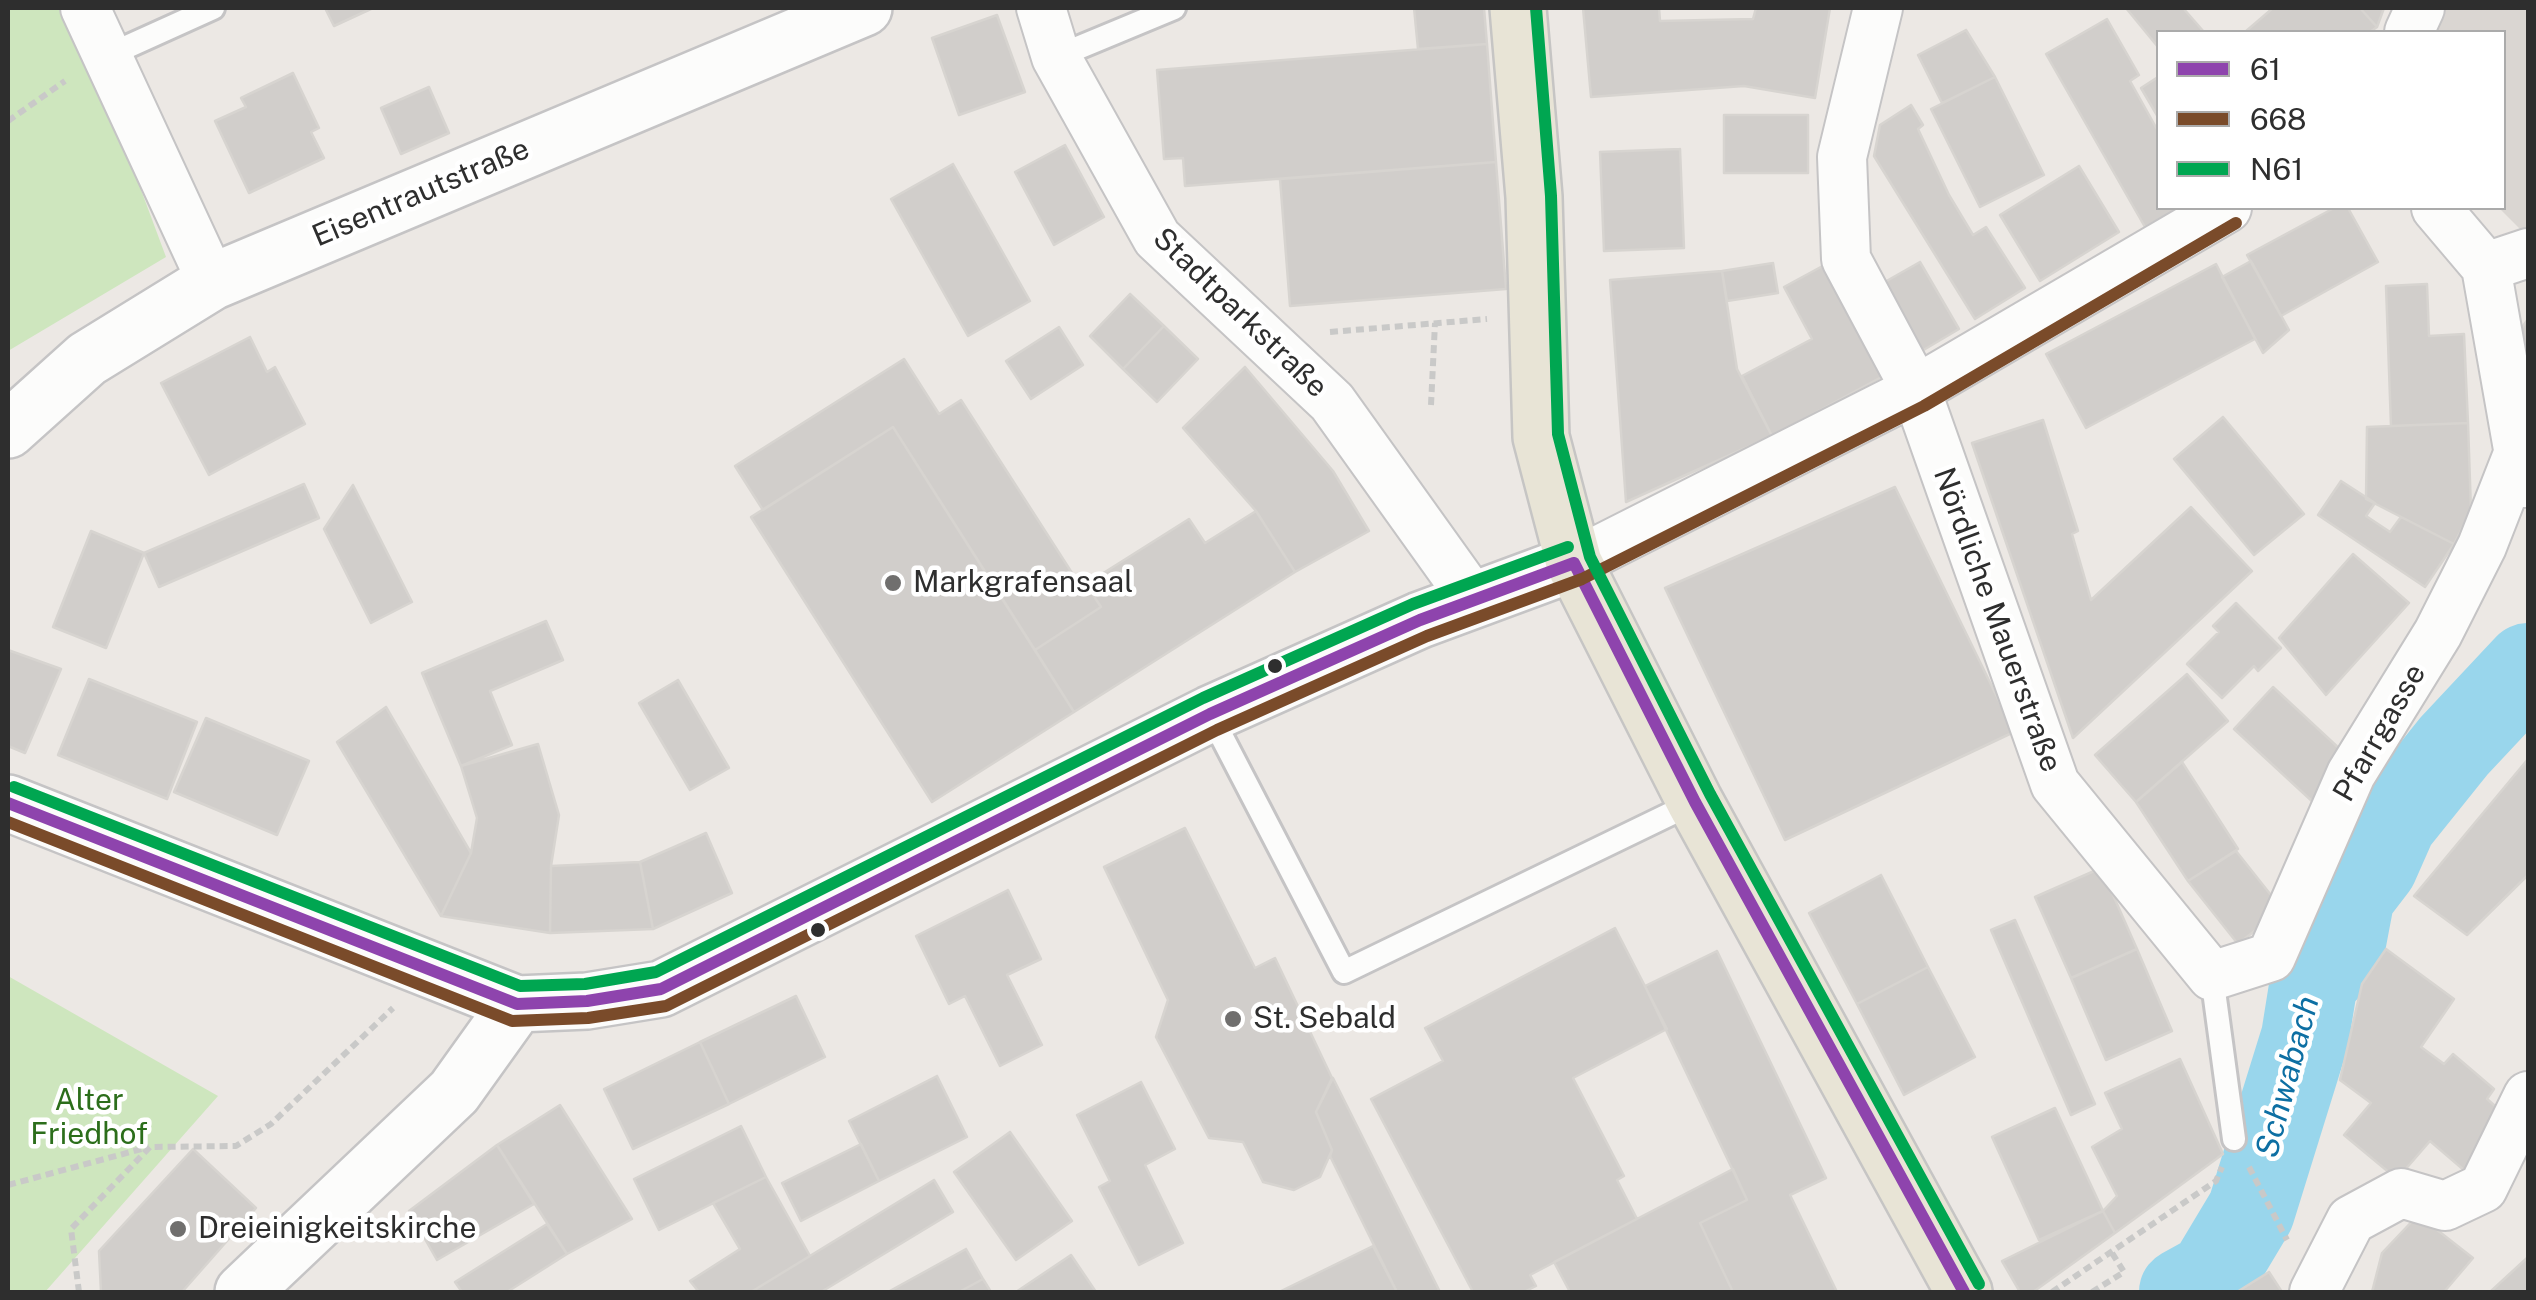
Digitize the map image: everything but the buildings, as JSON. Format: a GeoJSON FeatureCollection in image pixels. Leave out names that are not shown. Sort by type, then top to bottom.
{"type":"FeatureCollection","features":[{"type":"Feature","properties":{"kind":"main road","name":"Eisentrautstraße"},"geometry":{"type":"LineString","coordinates":[[8,430],[87,360],[212,282],[864,8]]}},
{"type":"Feature","properties":{"kind":"main road"},"geometry":{"type":"LineString","coordinates":[[1518,8],[1534,197],[1542,437],[1574,563],[1694,802],[1964,1292]]}},
{"type":"Feature","properties":{"kind":"main road"},"geometry":{"type":"LineString","coordinates":[[8,803],[517,1004],[587,1001],[660,989],[1210,714],[1474,599],[1574,563]]}},
{"type":"Feature","properties":{"kind":"main road"},"geometry":{"type":"LineString","coordinates":[[243,1292],[454,1092],[517,1004]]}},
{"type":"Feature","properties":{"kind":"street"},"geometry":{"type":"LineString","coordinates":[[86,8],[212,282]]}},
{"type":"Feature","properties":{"kind":"street","name":"Stadtparkstraße"},"geometry":{"type":"LineString","coordinates":[[1041,8],[1056,57],[1157,238],[1332,402],[1474,599]]}},
{"type":"Feature","properties":{"kind":"street","name":"Nördliche Mauerstraße"},"geometry":{"type":"LineString","coordinates":[[1878,8],[1842,157],[1846,259],[1916,390],[2055,784],[2212,976]]}},
{"type":"Feature","properties":{"kind":"street"},"geometry":{"type":"LineString","coordinates":[[1574,563],[1916,390],[2224,210]]}},
{"type":"Feature","properties":{"kind":"street"},"geometry":{"type":"LineString","coordinates":[[2439,210],[2507,260],[2518,454],[2528,502]]}},
{"type":"Feature","properties":{"kind":"street","name":"Pfarrgasse"},"geometry":{"type":"LineString","coordinates":[[2212,976],[2272,957],[2351,774],[2438,633],[2482,546],[2518,454]]}},
{"type":"Feature","properties":{"kind":"street"},"geometry":{"type":"LineString","coordinates":[[2314,1292],[2350,1220],[2401,1193],[2444,1206],[2483,1188],[2528,1096]]}},
{"type":"Feature","properties":{"kind":"lane"},"geometry":{"type":"LineString","coordinates":[[109,55],[213,8]]}},
{"type":"Feature","properties":{"kind":"lane"},"geometry":{"type":"LineString","coordinates":[[1056,57],[1174,8]]}},
{"type":"Feature","properties":{"kind":"lane"},"geometry":{"type":"LineString","coordinates":[[1210,714],[1344,972],[1694,802]]}},
{"type":"Feature","properties":{"kind":"lane"},"geometry":{"type":"LineString","coordinates":[[2212,976],[2234,1139]]}},
{"type":"Feature","properties":{"kind":"path"},"geometry":{"type":"LineString","coordinates":[[8,121],[109,55]]}},
{"type":"Feature","properties":{"kind":"path"},"geometry":{"type":"LineString","coordinates":[[1260,338],[1538,315]]}},
{"type":"Feature","properties":{"kind":"path"},"geometry":{"type":"LineString","coordinates":[[1431,405],[1434,323]]}},
{"type":"Feature","properties":{"kind":"path"},"geometry":{"type":"LineString","coordinates":[[8,1185],[150,1147],[236,1146],[271,1124],[392,1010],[411,963]]}},
{"type":"Feature","properties":{"kind":"path"},"geometry":{"type":"LineString","coordinates":[[2234,1139],[2288,1242]]}},
{"type":"Feature","properties":{"kind":"path"},"geometry":{"type":"LineString","coordinates":[[2052,1292],[2216,1182],[2234,1139]]}},
{"type":"Feature","properties":{"kind":"path"},"geometry":{"type":"LineString","coordinates":[[79,1292],[71,1229],[150,1147]]}},
{"type":"Feature","properties":{"kind":"path"},"geometry":{"type":"LineString","coordinates":[[2092,1292],[2124,1272],[2112,1253]]}},
{"type":"Feature","properties":{"kind":"green space"},"geometry":{"type":"Polygon","coordinates":[[[8,8],[63,8],[90,53],[166,257],[8,351],[8,8]]]}},
{"type":"Feature","properties":{"kind":"green space","name":"Alter Friedhof"},"geometry":{"type":"Polygon","coordinates":[[[8,976],[218,1096],[45,1292],[8,1292],[8,976]]]}},
{"type":"Feature","properties":{"kind":"shaded area"},"geometry":{"type":"Polygon","coordinates":[[[2430,8],[2528,8],[2528,231],[2524,233],[2501,210],[2506,210],[2506,30],[2433,30],[2430,8]]]}},
{"type":"Feature","properties":{"kind":"waterway","name":"Schwabach"},"geometry":{"type":"LineString","coordinates":[[2183,1292],[2212,1276],[2251,1211],[2305,1037],[2314,981],[2340,953],[2351,895],[2374,865],[2393,822],[2454,746],[2528,667]]}},
{"type":"Feature","properties":{"kind":"transit line","name":"N61"},"geometry":{"type":"LineString","coordinates":[[1536,8],[1551,196],[1558,434],[1590,557],[1710,794],[1979,1284]]}},
{"type":"Feature","properties":{"kind":"transit line","name":"668"},"geometry":{"type":"LineString","coordinates":[[8,822],[512,1021],[588,1018],[666,1006],[1217,730],[1427,636],[1582,579],[1924,406],[2236,223]]}},
{"type":"Feature","properties":{"kind":"transit line","name":"N61"},"geometry":{"type":"LineString","coordinates":[[14,787],[520,986],[585,984],[656,972],[1203,698],[1413,604],[1568,547]]}},
{"type":"Feature","properties":{"kind":"transit line","name":"61"},"geometry":{"type":"LineString","coordinates":[[1574,563],[1695,802],[1964,1292]]}},
{"type":"Feature","properties":{"kind":"transit line","name":"61"},"geometry":{"type":"LineString","coordinates":[[8,803],[517,1004],[587,1001],[661,989],[1210,714],[1420,620],[1574,563]]}},
{"type":"Feature","properties":{"kind":"place","name":"Markgrafensaal"},"geometry":{"type":"Point","coordinates":[893,583]}},
{"type":"Feature","properties":{"kind":"place","name":"St. Sebald"},"geometry":{"type":"Point","coordinates":[1233,1019]}},
{"type":"Feature","properties":{"kind":"place","name":"Dreieinigkeitskirche"},"geometry":{"type":"Point","coordinates":[178,1229]}}]}
